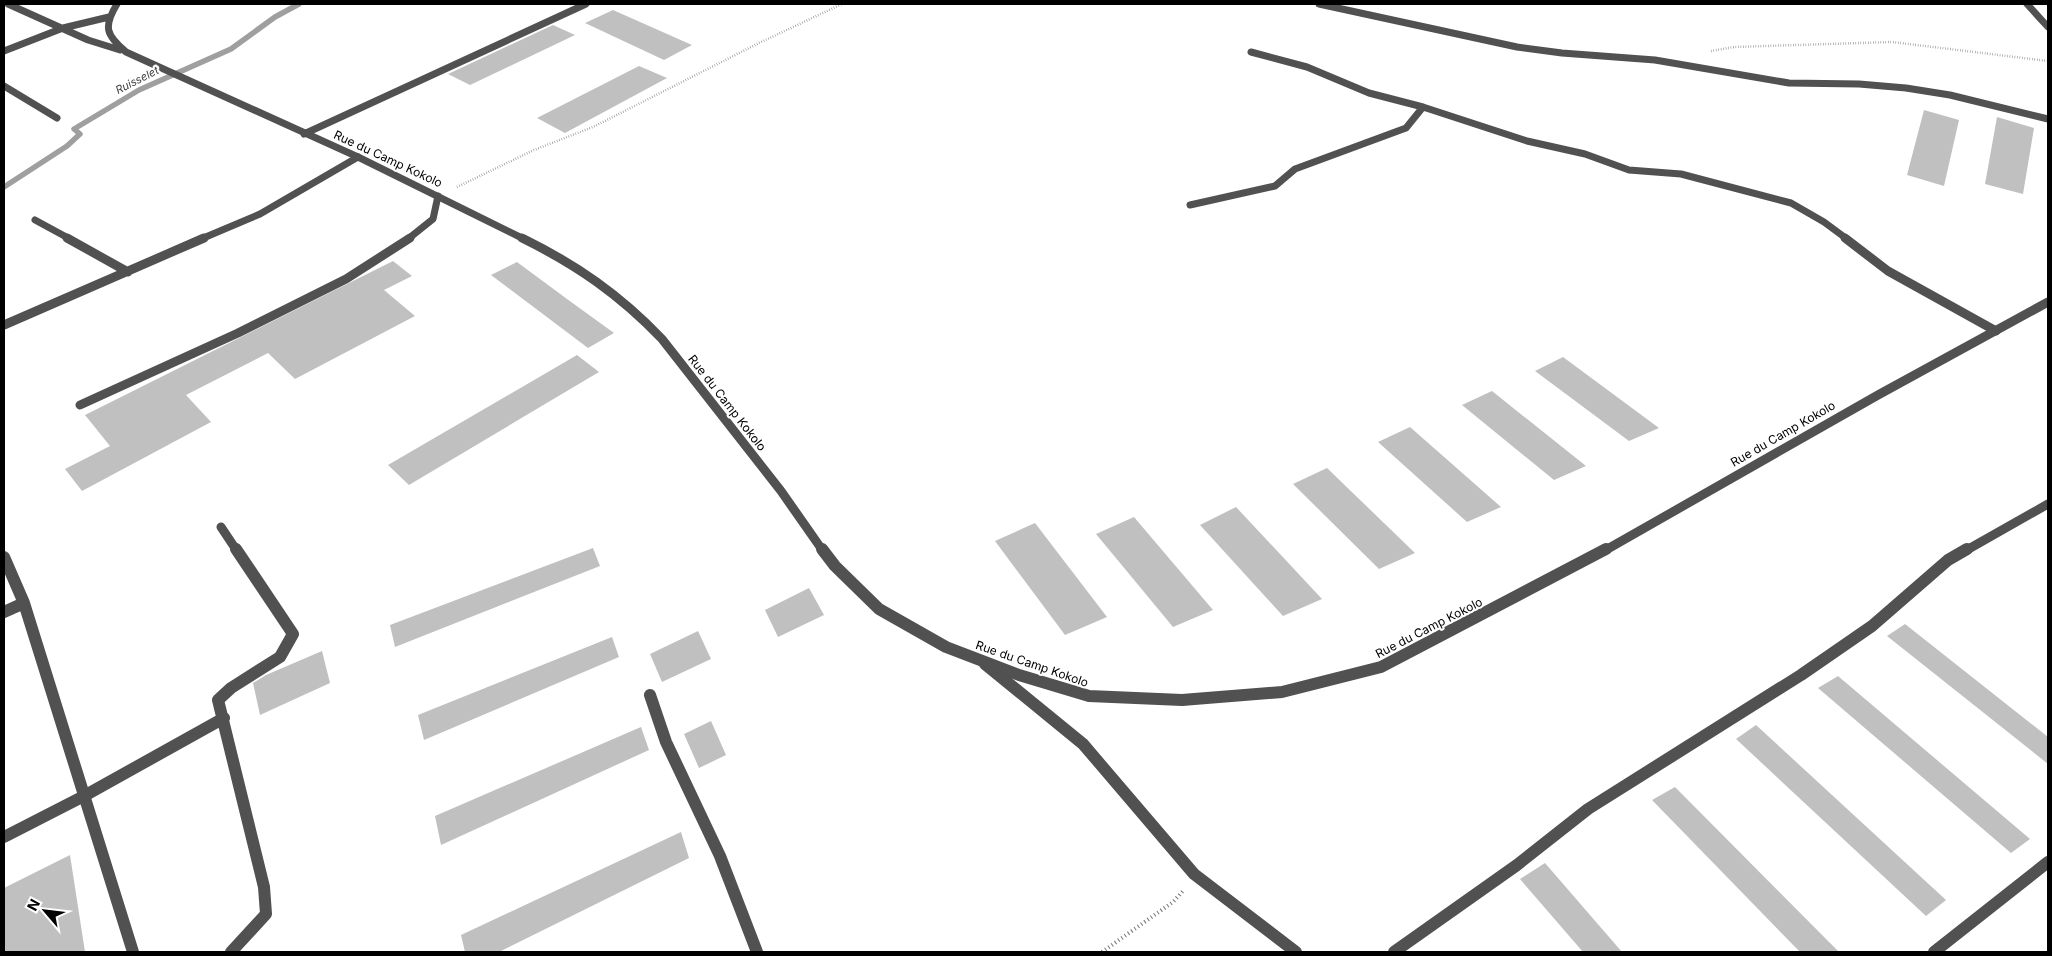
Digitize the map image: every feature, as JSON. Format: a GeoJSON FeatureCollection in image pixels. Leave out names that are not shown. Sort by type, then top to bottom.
{"type":"FeatureCollection","features":[{"type":"Feature","properties":{"kind":"street"},"geometry":{"type":"LineString","coordinates":[[8,4],[88,40],[126,52]]}},
{"type":"Feature","properties":{"kind":"street"},"geometry":{"type":"LineString","coordinates":[[117,4],[108,17],[108,33],[112,41],[126,52]]}},
{"type":"Feature","properties":{"kind":"street"},"geometry":{"type":"LineString","coordinates":[[304,134],[586,4]]}},
{"type":"Feature","properties":{"kind":"street"},"geometry":{"type":"LineString","coordinates":[[1319,4],[1517,47],[1677,64],[1789,82],[1859,84],[1950,94],[2048,119]]}},
{"type":"Feature","properties":{"kind":"street"},"geometry":{"type":"LineString","coordinates":[[2027,4],[2048,27]]}},
{"type":"Feature","properties":{"kind":"street"},"geometry":{"type":"LineString","coordinates":[[4,51],[63,28],[108,17]]}},
{"type":"Feature","properties":{"kind":"street","name":"Rue du Camp Kokolo"},"geometry":{"type":"LineString","coordinates":[[126,52],[183,76],[304,134],[358,157],[562,258],[602,284],[642,318],[662,339],[781,491],[810,534],[835,566],[880,609],[946,647],[1018,675],[1089,696],[1182,700],[1282,692],[1381,667],[1603,551],[1878,395],[2048,302]]}},
{"type":"Feature","properties":{"kind":"street"},"geometry":{"type":"LineString","coordinates":[[1251,52],[1307,67],[1370,93],[1423,107],[1526,141],[1585,154],[1629,170],[1648,173],[1681,174],[1791,203],[1824,222],[1888,271],[1996,331]]}},
{"type":"Feature","properties":{"kind":"street"},"geometry":{"type":"LineString","coordinates":[[4,86],[57,118]]}},
{"type":"Feature","properties":{"kind":"street"},"geometry":{"type":"LineString","coordinates":[[1190,205],[1276,186],[1295,169],[1406,128],[1423,107]]}},
{"type":"Feature","properties":{"kind":"street"},"geometry":{"type":"LineString","coordinates":[[4,325],[260,214],[358,157]]}},
{"type":"Feature","properties":{"kind":"street"},"geometry":{"type":"LineString","coordinates":[[80,405],[238,333],[346,279],[399,247],[433,219],[438,196]]}},
{"type":"Feature","properties":{"kind":"street"},"geometry":{"type":"LineString","coordinates":[[35,220],[128,272]]}},
{"type":"Feature","properties":{"kind":"street"},"geometry":{"type":"LineString","coordinates":[[1394,952],[1517,865],[1588,809],[1793,680],[1872,626],[1948,560],[2048,504]]}},
{"type":"Feature","properties":{"kind":"street"},"geometry":{"type":"LineString","coordinates":[[221,527],[293,634],[280,657],[231,688],[218,700],[224,718],[264,887],[266,914],[232,952]]}},
{"type":"Feature","properties":{"kind":"street"},"geometry":{"type":"LineString","coordinates":[[4,557],[24,603],[133,952]]}},
{"type":"Feature","properties":{"kind":"street"},"geometry":{"type":"LineString","coordinates":[[4,612],[24,603]]}},
{"type":"Feature","properties":{"kind":"street"},"geometry":{"type":"LineString","coordinates":[[981,661],[1083,744],[1194,874],[1296,952]]}},
{"type":"Feature","properties":{"kind":"street"},"geometry":{"type":"LineString","coordinates":[[650,696],[666,742],[720,856],[757,952]]}},
{"type":"Feature","properties":{"kind":"street"},"geometry":{"type":"LineString","coordinates":[[4,837],[84,796],[224,718]]}},
{"type":"Feature","properties":{"kind":"street"},"geometry":{"type":"LineString","coordinates":[[1934,952],[2048,862]]}},
{"type":"Feature","properties":{"kind":"path"},"geometry":{"type":"LineString","coordinates":[[438,196],[534,150],[593,127],[767,39],[842,4]]}},
{"type":"Feature","properties":{"kind":"path"},"geometry":{"type":"LineString","coordinates":[[1677,64],[1706,52],[1734,47],[1787,48],[1843,42],[1892,42],[2048,61]]}},
{"type":"Feature","properties":{"kind":"path"},"geometry":{"type":"LineString","coordinates":[[1102,952],[1173,902],[1189,885],[1194,874]]}},
{"type":"Feature","properties":{"kind":"building"},"geometry":{"type":"Polygon","coordinates":[[[613,10],[692,45],[664,60],[585,23],[613,10]]]}},
{"type":"Feature","properties":{"kind":"building"},"geometry":{"type":"Polygon","coordinates":[[[553,25],[575,35],[470,85],[448,74],[553,25]]]}},
{"type":"Feature","properties":{"kind":"building"},"geometry":{"type":"Polygon","coordinates":[[[639,66],[667,78],[565,133],[537,118],[639,66]]]}},
{"type":"Feature","properties":{"kind":"building"},"geometry":{"type":"Polygon","coordinates":[[[1924,110],[1959,120],[1944,186],[1907,175],[1924,110]]]}},
{"type":"Feature","properties":{"kind":"building"},"geometry":{"type":"Polygon","coordinates":[[[1997,117],[2034,128],[2023,194],[1985,184],[1997,117]]]}},
{"type":"Feature","properties":{"kind":"building"},"geometry":{"type":"Polygon","coordinates":[[[393,261],[412,276],[384,290],[415,316],[295,379],[268,353],[186,395],[211,422],[82,491],[65,469],[110,446],[85,415],[393,261]]]}},
{"type":"Feature","properties":{"kind":"building"},"geometry":{"type":"Polygon","coordinates":[[[517,262],[614,333],[588,348],[491,275],[517,262]]]}},
{"type":"Feature","properties":{"kind":"building"},"geometry":{"type":"Polygon","coordinates":[[[577,355],[599,372],[409,485],[388,465],[577,355]]]}},
{"type":"Feature","properties":{"kind":"building"},"geometry":{"type":"Polygon","coordinates":[[[1563,357],[1659,428],[1629,441],[1535,371],[1563,357]]]}},
{"type":"Feature","properties":{"kind":"building"},"geometry":{"type":"Polygon","coordinates":[[[1492,391],[1586,466],[1554,480],[1462,405],[1492,391]]]}},
{"type":"Feature","properties":{"kind":"building"},"geometry":{"type":"Polygon","coordinates":[[[1410,427],[1501,507],[1467,522],[1378,442],[1410,427]]]}},
{"type":"Feature","properties":{"kind":"building"},"geometry":{"type":"Polygon","coordinates":[[[1327,468],[1415,553],[1379,569],[1293,484],[1327,468]]]}},
{"type":"Feature","properties":{"kind":"building"},"geometry":{"type":"Polygon","coordinates":[[[1236,507],[1322,599],[1283,616],[1200,525],[1236,507]]]}},
{"type":"Feature","properties":{"kind":"building"},"geometry":{"type":"Polygon","coordinates":[[[1134,517],[1213,610],[1173,627],[1096,534],[1134,517]]]}},
{"type":"Feature","properties":{"kind":"building"},"geometry":{"type":"Polygon","coordinates":[[[1035,523],[1107,617],[1065,635],[995,541],[1035,523]]]}},
{"type":"Feature","properties":{"kind":"building"},"geometry":{"type":"Polygon","coordinates":[[[593,548],[600,566],[395,647],[390,625],[593,548]]]}},
{"type":"Feature","properties":{"kind":"building"},"geometry":{"type":"Polygon","coordinates":[[[809,588],[824,615],[778,637],[765,610],[809,588]]]}},
{"type":"Feature","properties":{"kind":"building"},"geometry":{"type":"Polygon","coordinates":[[[1905,624],[2048,737],[2048,764],[1887,636],[1905,624]]]}},
{"type":"Feature","properties":{"kind":"building"},"geometry":{"type":"Polygon","coordinates":[[[698,631],[711,659],[662,682],[650,654],[698,631]]]}},
{"type":"Feature","properties":{"kind":"building"},"geometry":{"type":"Polygon","coordinates":[[[612,637],[619,657],[424,740],[418,715],[612,637]]]}},
{"type":"Feature","properties":{"kind":"building"},"geometry":{"type":"Polygon","coordinates":[[[322,651],[330,683],[260,715],[253,683],[266,675],[322,651]]]}},
{"type":"Feature","properties":{"kind":"building"},"geometry":{"type":"Polygon","coordinates":[[[1838,676],[2030,839],[2011,853],[1818,688],[1838,676]]]}},
{"type":"Feature","properties":{"kind":"building"},"geometry":{"type":"Polygon","coordinates":[[[711,721],[726,755],[699,768],[684,734],[711,721]]]}},
{"type":"Feature","properties":{"kind":"building"},"geometry":{"type":"Polygon","coordinates":[[[1756,725],[1946,900],[1926,916],[1736,739],[1756,725]]]}},
{"type":"Feature","properties":{"kind":"building"},"geometry":{"type":"Polygon","coordinates":[[[641,727],[649,750],[441,845],[435,816],[641,727]]]}},
{"type":"Feature","properties":{"kind":"building"},"geometry":{"type":"Polygon","coordinates":[[[1675,787],[1839,952],[1800,952],[1652,800],[1675,787]]]}},
{"type":"Feature","properties":{"kind":"building"},"geometry":{"type":"Polygon","coordinates":[[[681,832],[689,858],[499,952],[465,952],[461,935],[681,832]]]}},
{"type":"Feature","properties":{"kind":"building"},"geometry":{"type":"Polygon","coordinates":[[[70,855],[85,952],[4,952],[4,888],[70,855]]]}},
{"type":"Feature","properties":{"kind":"building"},"geometry":{"type":"Polygon","coordinates":[[[1545,863],[1622,952],[1583,952],[1520,879],[1545,863]]]}},
{"type":"Feature","properties":{"kind":"waterway","name":"Ruisselet"},"geometry":{"type":"LineString","coordinates":[[4,187],[67,146],[80,134],[74,129],[139,90],[231,49],[275,17],[299,4]]}}]}
